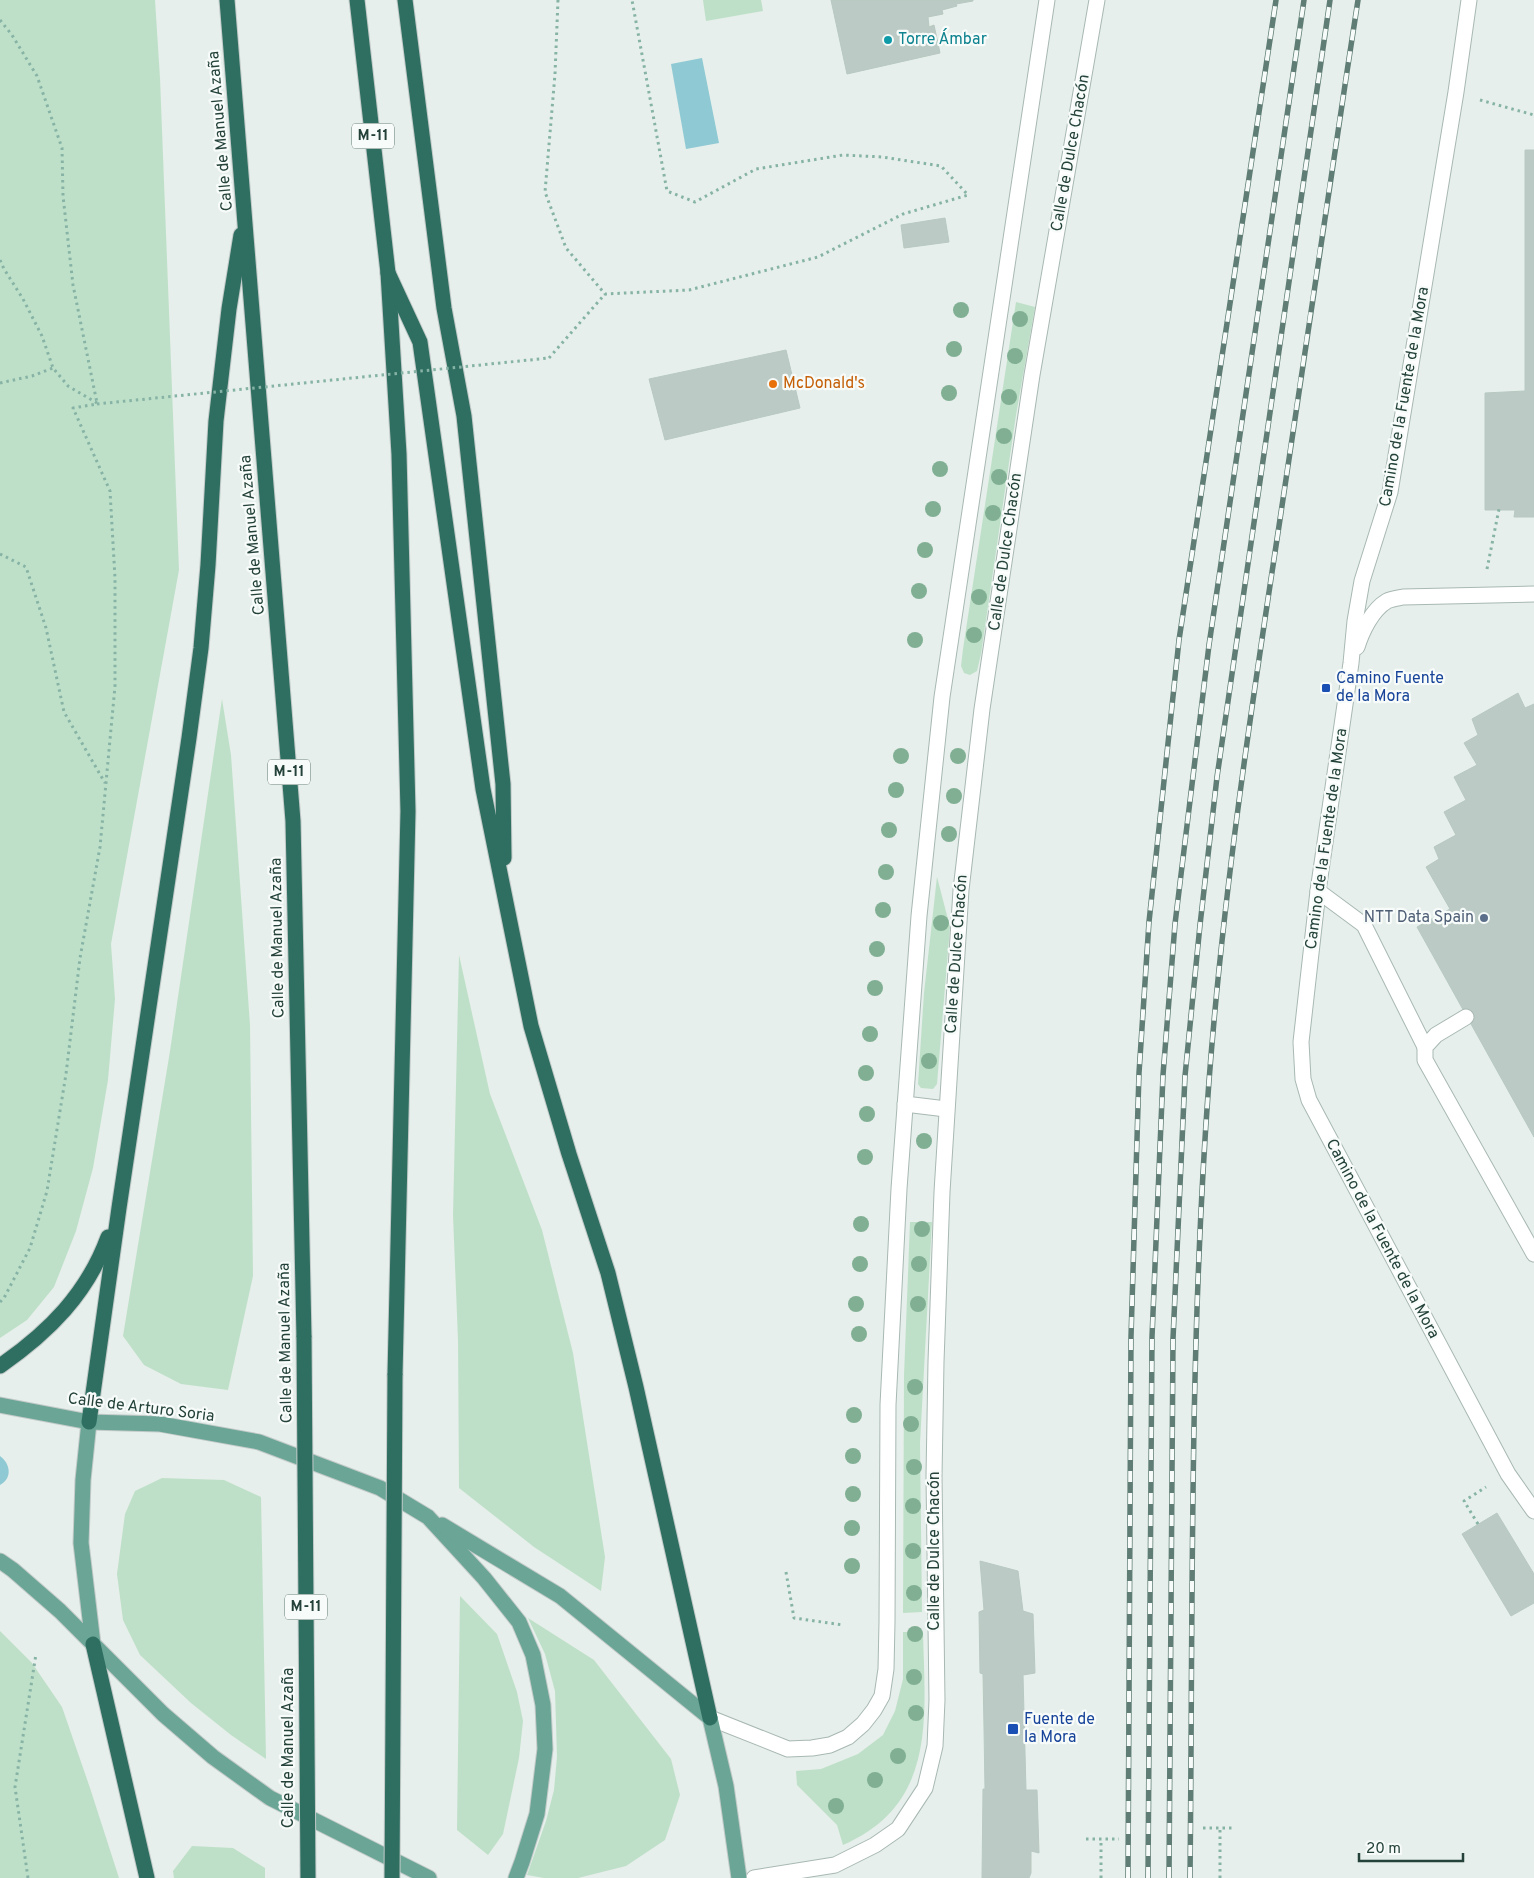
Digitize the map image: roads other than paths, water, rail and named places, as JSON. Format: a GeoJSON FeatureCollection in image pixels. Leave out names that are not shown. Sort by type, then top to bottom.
{"type":"FeatureCollection","features":[{"type":"Feature","properties":{"kind":"highway","name":"Calle de Manuel Azaña"},"geometry":{"type":"LineString","coordinates":[[227,0],[293,821],[304,1337],[308,1878]]}},
{"type":"Feature","properties":{"kind":"highway","name":"M-11"},"geometry":{"type":"LineString","coordinates":[[357,0],[388,273],[399,454],[408,811],[394,1375],[392,1878]]}},
{"type":"Feature","properties":{"kind":"highway"},"geometry":{"type":"LineString","coordinates":[[405,0],[444,308],[464,416],[503,784],[505,894]]}},
{"type":"Feature","properties":{"kind":"highway"},"geometry":{"type":"LineString","coordinates":[[89,1422],[189,738],[208,565],[216,420],[229,309],[244,209]]}},
{"type":"Feature","properties":{"kind":"highway"},"geometry":{"type":"LineString","coordinates":[[388,273],[420,342],[483,789],[531,1026],[569,1154],[608,1273],[634,1378],[710,1718]]}},
{"type":"Feature","properties":{"kind":"highway"},"geometry":{"type":"LineString","coordinates":[[0,1366],[31,1344],[75,1299],[100,1259],[119,1208]]}},
{"type":"Feature","properties":{"kind":"highway"},"geometry":{"type":"LineString","coordinates":[[93,1644],[147,1878]]}},
{"type":"Feature","properties":{"kind":"main road","name":"Calle de Arturo Soria"},"geometry":{"type":"LineString","coordinates":[[0,1405],[89,1422],[160,1424],[260,1442],[380,1488],[428,1517],[484,1578],[519,1622],[532,1655],[543,1704],[546,1750],[537,1814],[516,1878]]}},
{"type":"Feature","properties":{"kind":"main road"},"geometry":{"type":"LineString","coordinates":[[89,1422],[83,1480],[81,1543],[93,1644]]}},
{"type":"Feature","properties":{"kind":"main road"},"geometry":{"type":"LineString","coordinates":[[428,1517],[560,1596],[710,1718],[726,1786],[739,1878]]}},
{"type":"Feature","properties":{"kind":"main road"},"geometry":{"type":"LineString","coordinates":[[0,1561],[60,1611],[163,1714],[213,1757],[270,1798],[429,1878]]}},
{"type":"Feature","properties":{"kind":"street"},"geometry":{"type":"LineString","coordinates":[[710,1718],[788,1749],[812,1748],[830,1745],[848,1737],[863,1724],[882,1696],[886,1670],[887,1632],[888,1405],[899,1189],[919,916],[942,697],[1047,0]]}},
{"type":"Feature","properties":{"kind":"street","name":"Calle de Dulce Chacón"},"geometry":{"type":"LineString","coordinates":[[754,1878],[835,1865],[876,1846],[898,1830],[925,1788],[935,1746],[934,1476],[936,1362],[946,1109],[961,890],[982,709],[1032,375],[1097,0]]}},
{"type":"Feature","properties":{"kind":"street","name":"Camino de la Fuente de la Mora"},"geometry":{"type":"LineString","coordinates":[[1469,0],[1456,92],[1390,492],[1386,510],[1362,581],[1355,621],[1351,663],[1318,890],[1301,1042],[1303,1079],[1309,1100],[1508,1474],[1534,1511]]}},
{"type":"Feature","properties":{"kind":"street"},"geometry":{"type":"LineString","coordinates":[[1351,663],[1360,637],[1375,612],[1388,601],[1402,597],[1534,594]]}},
{"type":"Feature","properties":{"kind":"street"},"geometry":{"type":"LineString","coordinates":[[1318,890],[1364,925],[1425,1047],[1425,1060],[1534,1254]]}},
{"type":"Feature","properties":{"kind":"street"},"geometry":{"type":"LineString","coordinates":[[1425,1047],[1436,1035],[1466,1017]]}},
{"type":"Feature","properties":{"kind":"street"},"geometry":{"type":"LineString","coordinates":[[905,1104],[946,1109]]}},
{"type":"Feature","properties":{"kind":"water"},"geometry":{"type":"Polygon","coordinates":[[[702,58],[719,143],[686,149],[671,64],[702,58]]]}},
{"type":"Feature","properties":{"kind":"water"},"geometry":{"type":"Polygon","coordinates":[[[0,1456],[6,1462],[9,1470],[7,1479],[0,1485],[0,1456]]]}},
{"type":"Feature","properties":{"kind":"railway"},"geometry":{"type":"LineString","coordinates":[[1128,1878],[1131,1337],[1139,1073],[1149,922],[1179,640],[1276,0]]}},
{"type":"Feature","properties":{"kind":"railway"},"geometry":{"type":"LineString","coordinates":[[1148,1878],[1152,1337],[1163,1075],[1175,924],[1209,645],[1304,0]]}},
{"type":"Feature","properties":{"kind":"railway"},"geometry":{"type":"LineString","coordinates":[[1169,1878],[1173,1339],[1185,1076],[1217,777],[1330,0]]}},
{"type":"Feature","properties":{"kind":"railway"},"geometry":{"type":"LineString","coordinates":[[1190,1878],[1195,1379],[1203,1180],[1215,1011],[1248,733],[1358,0]]}},
{"type":"Feature","properties":{"kind":"place","name":"Torre Ámbar"},"geometry":{"type":"Point","coordinates":[888,40]}},
{"type":"Feature","properties":{"kind":"place","name":"McDonald's"},"geometry":{"type":"Point","coordinates":[773,384]}},
{"type":"Feature","properties":{"kind":"place","name":"Camino Fuente de la Mora"},"geometry":{"type":"Point","coordinates":[1326,688]}},
{"type":"Feature","properties":{"kind":"place","name":"NTT Data Spain"},"geometry":{"type":"Point","coordinates":[1484,918]}},
{"type":"Feature","properties":{"kind":"place","name":"Fuente de la Mora"},"geometry":{"type":"Point","coordinates":[1013,1729]}}]}
